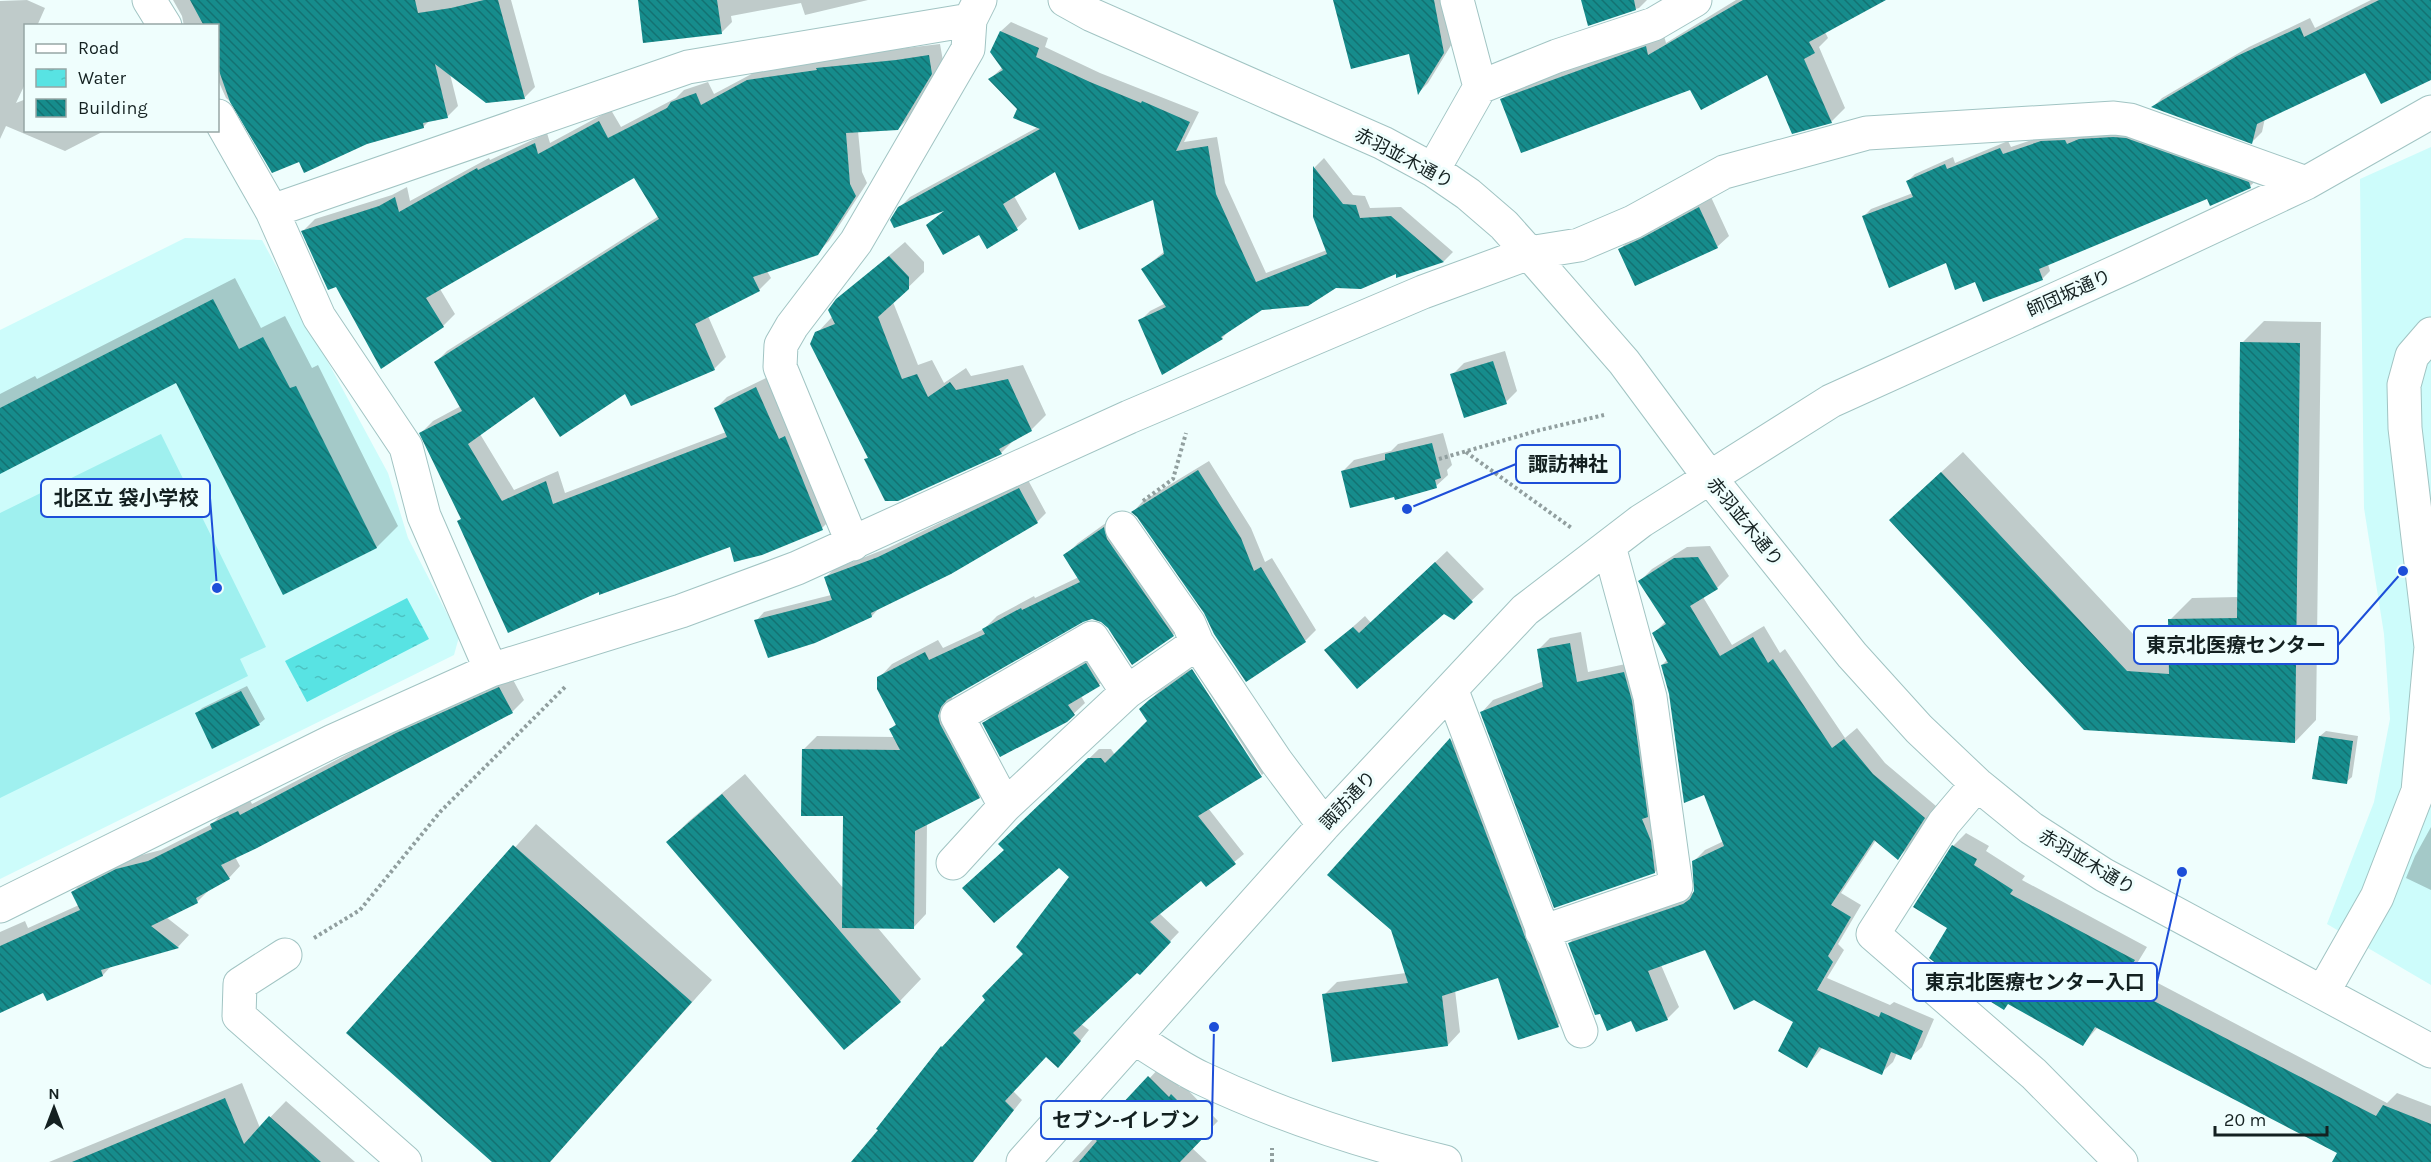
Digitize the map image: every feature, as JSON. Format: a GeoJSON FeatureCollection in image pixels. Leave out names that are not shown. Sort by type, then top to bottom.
{"type":"FeatureCollection","features":[{"type":"Feature","properties":{"kind":"street"},"geometry":{"type":"LineString","coordinates":[[149,0],[164,24]]}},
{"type":"Feature","properties":{"kind":"street","name":"赤羽並木通り"},"geometry":{"type":"LineString","coordinates":[[1065,0],[1092,15],[1383,143],[1433,170],[1468,194],[1504,225],[1624,362],[1710,478],[1852,656],[1919,729],[1977,784],[2031,828],[2104,875],[2431,1051]]}},
{"type":"Feature","properties":{"kind":"street"},"geometry":{"type":"LineString","coordinates":[[1457,0],[1480,87]]}},
{"type":"Feature","properties":{"kind":"street"},"geometry":{"type":"LineString","coordinates":[[1433,170],[1480,87],[1557,56],[1654,24],[1695,0]]}},
{"type":"Feature","properties":{"kind":"street"},"geometry":{"type":"LineString","coordinates":[[272,211],[688,67],[975,10],[968,49],[856,242],[792,326],[781,345],[780,367],[853,544]]}},
{"type":"Feature","properties":{"kind":"street","name":"師団坂通り"},"geometry":{"type":"LineString","coordinates":[[1710,478],[1831,401],[2306,183],[2431,112]]}},
{"type":"Feature","properties":{"kind":"street"},"geometry":{"type":"LineString","coordinates":[[219,118],[272,211],[319,317],[406,447],[424,516],[491,670]]}},
{"type":"Feature","properties":{"kind":"street"},"geometry":{"type":"LineString","coordinates":[[0,906],[333,741],[491,670],[681,611],[797,568],[1200,386],[1423,292],[1529,253],[1579,245],[1633,222],[1724,172],[1867,133],[2114,118],[2130,120],[2306,183]]}},
{"type":"Feature","properties":{"kind":"street"},"geometry":{"type":"LineString","coordinates":[[2324,992],[2377,897],[2418,791],[2431,647],[2405,428],[2406,374],[2412,356],[2431,334]]}},
{"type":"Feature","properties":{"kind":"street"},"geometry":{"type":"LineString","coordinates":[[2405,428],[2414,408],[2431,393]]}},
{"type":"Feature","properties":{"kind":"street","name":"諏訪通り"},"geometry":{"type":"LineString","coordinates":[[1023,1162],[1324,825],[1525,610],[1641,521],[1710,478]]}},
{"type":"Feature","properties":{"kind":"street"},"geometry":{"type":"LineString","coordinates":[[1122,528],[1189,624],[1197,643],[1276,761],[1324,825]]}},
{"type":"Feature","properties":{"kind":"street"},"geometry":{"type":"LineString","coordinates":[[1542,932],[1676,886],[1650,697],[1609,546]]}},
{"type":"Feature","properties":{"kind":"street"},"geometry":{"type":"LineString","coordinates":[[1005,806],[957,716],[1092,638],[1127,692]]}},
{"type":"Feature","properties":{"kind":"street"},"geometry":{"type":"LineString","coordinates":[[953,863],[1005,806],[1127,692],[1197,643]]}},
{"type":"Feature","properties":{"kind":"street"},"geometry":{"type":"LineString","coordinates":[[1452,690],[1581,1030]]}},
{"type":"Feature","properties":{"kind":"street"},"geometry":{"type":"LineString","coordinates":[[1977,784],[1944,823],[1874,934],[2034,1074],[2121,1162]]}},
{"type":"Feature","properties":{"kind":"street"},"geometry":{"type":"LineString","coordinates":[[285,955],[240,984],[239,1016],[405,1162]]}},
{"type":"Feature","properties":{"kind":"street"},"geometry":{"type":"LineString","coordinates":[[1134,1038],[1199,1077],[1278,1111],[1360,1140],[1444,1162]]}},
{"type":"Feature","properties":{"kind":"path"},"geometry":{"type":"LineString","coordinates":[[1439,459],[1540,430],[1604,415]]}},
{"type":"Feature","properties":{"kind":"path"},"geometry":{"type":"LineString","coordinates":[[1466,452],[1579,533]]}},
{"type":"Feature","properties":{"kind":"path"},"geometry":{"type":"LineString","coordinates":[[285,955],[360,910],[440,812],[573,679]]}},
{"type":"Feature","properties":{"kind":"shaded area"},"geometry":{"type":"Polygon","coordinates":[[[2431,147],[2431,985],[2327,924],[2374,802],[2390,719],[2384,634],[2364,508],[2360,179],[2431,147]]]}},
{"type":"Feature","properties":{"kind":"shaded area"},"geometry":{"type":"Polygon","coordinates":[[[185,238],[262,240],[388,473],[408,538],[459,637],[454,655],[0,879],[0,330],[185,238]]]}},
{"type":"Feature","properties":{"kind":"shaded area"},"geometry":{"type":"Polygon","coordinates":[[[161,434],[266,647],[240,659],[248,676],[0,798],[0,513],[161,434]]]}},
{"type":"Feature","properties":{"kind":"water"},"geometry":{"type":"Polygon","coordinates":[[[407,598],[429,639],[307,702],[285,661],[407,598]]]}},
{"type":"Feature","properties":{"kind":"building"},"geometry":{"type":"Polygon","coordinates":[[[190,0],[415,0],[418,13],[484,0],[498,0],[525,99],[486,103],[435,64],[448,118],[423,123],[424,128],[367,144],[304,173],[299,162],[272,173],[230,102],[219,71],[219,24],[203,24],[190,0]]]}},
{"type":"Feature","properties":{"kind":"building"},"geometry":{"type":"Polygon","coordinates":[[[638,0],[717,0],[722,34],[643,43],[638,0]]]}},
{"type":"Feature","properties":{"kind":"building"},"geometry":{"type":"Polygon","coordinates":[[[1333,0],[1434,0],[1444,53],[1418,95],[1409,54],[1351,69],[1333,0]]]}},
{"type":"Feature","properties":{"kind":"building"},"geometry":{"type":"Polygon","coordinates":[[[1581,0],[1634,0],[1636,10],[1588,26],[1581,0]]]}},
{"type":"Feature","properties":{"kind":"building"},"geometry":{"type":"Polygon","coordinates":[[[1743,0],[1886,0],[1809,42],[1815,53],[1804,59],[1832,123],[1792,134],[1767,75],[1701,110],[1690,90],[1521,153],[1500,99],[1646,46],[1648,55],[1743,0]]]}},
{"type":"Feature","properties":{"kind":"building"},"geometry":{"type":"Polygon","coordinates":[[[2379,0],[2431,0],[2431,80],[2381,104],[2365,73],[2257,124],[2252,144],[2151,107],[2237,56],[2300,27],[2304,37],[2379,0]]]}},
{"type":"Feature","properties":{"kind":"building"},"geometry":{"type":"Polygon","coordinates":[[[1000,31],[1039,48],[1036,57],[1090,82],[1190,122],[1176,151],[1208,146],[1216,194],[1256,282],[1327,254],[1313,217],[1313,166],[1343,204],[1356,205],[1360,218],[1391,216],[1444,262],[1396,278],[1396,274],[1361,289],[1336,288],[1308,306],[1262,310],[1221,337],[1223,339],[1162,375],[1138,320],[1166,307],[1141,269],[1164,254],[1153,200],[1079,230],[1055,172],[1003,204],[1018,230],[987,249],[979,235],[943,255],[926,225],[944,211],[894,228],[890,220],[898,207],[1040,129],[1013,118],[1017,109],[988,79],[1003,70],[990,52],[1000,31]]]}},
{"type":"Feature","properties":{"kind":"building"},"geometry":{"type":"Polygon","coordinates":[[[929,55],[932,74],[898,130],[846,133],[850,184],[856,196],[818,255],[753,277],[760,291],[695,324],[715,370],[631,406],[625,394],[560,437],[534,397],[468,444],[502,501],[546,481],[553,504],[727,437],[714,408],[756,387],[779,439],[785,436],[823,530],[762,555],[734,562],[730,547],[599,595],[599,592],[508,633],[457,521],[461,519],[419,433],[462,411],[434,362],[659,219],[634,178],[426,298],[444,327],[381,369],[336,287],[328,290],[301,231],[379,206],[395,197],[399,212],[477,168],[478,170],[535,143],[538,154],[599,121],[608,138],[667,108],[671,102],[696,93],[701,105],[747,80],[817,70],[816,68],[929,55]]]}},
{"type":"Feature","properties":{"kind":"building"},"geometry":{"type":"Polygon","coordinates":[[[2126,138],[2249,182],[2251,188],[2210,206],[2207,199],[2039,269],[2043,280],[1983,302],[1975,282],[1955,290],[1946,263],[1889,288],[1862,216],[1913,197],[1906,181],[1945,164],[1947,169],[2000,148],[2003,154],[2041,141],[2065,140],[2067,144],[2079,139],[2126,138]]]}},
{"type":"Feature","properties":{"kind":"building"},"geometry":{"type":"Polygon","coordinates":[[[1699,207],[1718,248],[1635,286],[1618,249],[1699,207]]]}},
{"type":"Feature","properties":{"kind":"building"},"geometry":{"type":"Polygon","coordinates":[[[889,256],[909,277],[909,289],[878,317],[902,379],[917,374],[928,397],[950,382],[956,390],[1008,379],[1032,431],[999,449],[1002,454],[898,501],[885,501],[864,459],[868,458],[810,344],[815,332],[835,324],[828,310],[836,299],[889,256]]]}},
{"type":"Feature","properties":{"kind":"building"},"geometry":{"type":"Polygon","coordinates":[[[213,299],[239,349],[263,337],[290,388],[296,386],[377,548],[283,595],[176,383],[0,474],[0,408],[213,299]]]}},
{"type":"Feature","properties":{"kind":"building"},"geometry":{"type":"Polygon","coordinates":[[[2240,342],[2300,343],[2295,743],[2084,730],[1889,520],[1941,472],[2127,671],[2169,674],[2168,619],[2237,618],[2240,342]]]}},
{"type":"Feature","properties":{"kind":"building"},"geometry":{"type":"Polygon","coordinates":[[[1493,361],[1507,404],[1464,418],[1450,374],[1493,361]]]}},
{"type":"Feature","properties":{"kind":"building"},"geometry":{"type":"Polygon","coordinates":[[[1432,443],[1441,478],[1435,480],[1437,488],[1395,500],[1394,497],[1350,508],[1341,471],[1385,460],[1385,454],[1432,443]]]}},
{"type":"Feature","properties":{"kind":"building"},"geometry":{"type":"Polygon","coordinates":[[[1198,470],[1241,538],[1254,571],[1261,567],[1306,642],[1246,682],[1214,634],[1204,613],[1137,517],[1131,512],[1198,470]]]}},
{"type":"Feature","properties":{"kind":"building"},"geometry":{"type":"Polygon","coordinates":[[[1019,488],[1038,523],[951,574],[871,613],[872,617],[815,643],[768,658],[754,620],[832,600],[824,577],[878,557],[1019,488]]]}},
{"type":"Feature","properties":{"kind":"building"},"geometry":{"type":"Polygon","coordinates":[[[1104,527],[1107,539],[1174,636],[1132,665],[1108,628],[1092,619],[947,700],[938,716],[940,724],[980,798],[915,831],[914,929],[842,928],[843,816],[801,816],[802,749],[900,750],[889,729],[896,725],[877,689],[877,677],[925,652],[929,660],[985,634],[982,629],[1021,608],[1022,610],[1080,582],[1063,555],[1104,527]]]}},
{"type":"Feature","properties":{"kind":"building"},"geometry":{"type":"Polygon","coordinates":[[[1698,557],[1718,589],[1690,606],[1720,656],[1753,637],[1768,663],[1773,659],[1832,748],[1844,739],[1873,774],[1925,818],[1898,860],[1874,840],[1831,905],[1851,917],[1828,956],[1833,962],[1817,990],[1879,1017],[1881,1012],[1923,1031],[1911,1060],[1891,1052],[1882,1075],[1819,1047],[1807,1068],[1778,1051],[1793,1022],[1754,1000],[1734,1010],[1705,950],[1648,971],[1668,1020],[1636,1032],[1631,1021],[1607,1031],[1600,1014],[1595,1015],[1568,943],[1683,904],[1690,899],[1694,891],[1692,861],[1724,846],[1704,795],[1684,803],[1669,694],[1661,665],[1668,663],[1652,633],[1666,624],[1638,581],[1674,558],[1698,557]]]}},
{"type":"Feature","properties":{"kind":"building"},"geometry":{"type":"Polygon","coordinates":[[[1435,562],[1473,602],[1454,620],[1444,614],[1357,689],[1324,650],[1353,627],[1359,633],[1435,562]]]}},
{"type":"Feature","properties":{"kind":"building"},"geometry":{"type":"Polygon","coordinates":[[[1570,643],[1577,682],[1624,672],[1632,701],[1648,817],[1642,819],[1651,841],[1655,873],[1554,908],[1480,712],[1543,687],[1537,649],[1570,643]]]}},
{"type":"Feature","properties":{"kind":"building"},"geometry":{"type":"Polygon","coordinates":[[[1086,663],[1100,686],[1068,705],[1075,715],[1067,722],[1000,757],[982,723],[1086,663]]]}},
{"type":"Feature","properties":{"kind":"building"},"geometry":{"type":"Polygon","coordinates":[[[1192,669],[1262,777],[1198,816],[1236,864],[1206,887],[1201,881],[1150,922],[1171,942],[1140,975],[1137,973],[1073,1033],[1081,1041],[1058,1068],[1046,1057],[1005,1101],[1014,1110],[973,1162],[851,1162],[941,1046],[985,1000],[982,996],[1023,954],[1016,947],[1069,877],[1059,868],[994,923],[962,888],[1004,850],[998,844],[1088,758],[1101,758],[1105,763],[1147,721],[1139,709],[1192,669]]]}},
{"type":"Feature","properties":{"kind":"building"},"geometry":{"type":"Polygon","coordinates":[[[499,687],[513,713],[221,865],[230,879],[196,898],[198,903],[151,926],[179,948],[101,970],[103,976],[47,1001],[43,993],[0,1013],[0,946],[80,910],[71,892],[116,869],[148,861],[212,829],[210,824],[238,811],[240,815],[396,733],[499,687]]]}},
{"type":"Feature","properties":{"kind":"building"},"geometry":{"type":"Polygon","coordinates":[[[241,691],[260,725],[212,749],[195,713],[241,691]]]}},
{"type":"Feature","properties":{"kind":"building"},"geometry":{"type":"Polygon","coordinates":[[[2319,736],[2353,741],[2347,784],[2312,779],[2319,736]]]}},
{"type":"Feature","properties":{"kind":"building"},"geometry":{"type":"Polygon","coordinates":[[[1450,738],[1559,1027],[1518,1040],[1498,978],[1442,996],[1448,1046],[1332,1062],[1322,994],[1408,983],[1391,930],[1327,875],[1450,738]]]}},
{"type":"Feature","properties":{"kind":"building"},"geometry":{"type":"Polygon","coordinates":[[[722,794],[901,1002],[844,1050],[666,842],[722,794]]]}},
{"type":"Feature","properties":{"kind":"building"},"geometry":{"type":"Polygon","coordinates":[[[513,845],[692,1002],[550,1162],[492,1162],[346,1033],[513,845]]]}},
{"type":"Feature","properties":{"kind":"building"},"geometry":{"type":"Polygon","coordinates":[[[1952,845],[1977,859],[1974,865],[2013,890],[2010,894],[2135,960],[2121,984],[2376,1116],[2383,1105],[2431,1124],[2431,1162],[2332,1162],[2337,1153],[2095,1027],[2083,1046],[2008,1004],[2004,1010],[1967,987],[1929,958],[1947,928],[1913,907],[1952,845]]]}},
{"type":"Feature","properties":{"kind":"building"},"geometry":{"type":"Polygon","coordinates":[[[1148,1076],[1169,1097],[1171,1094],[1209,1132],[1180,1162],[1079,1162],[1097,1141],[1092,1136],[1148,1076]]]}},
{"type":"Feature","properties":{"kind":"building"},"geometry":{"type":"Polygon","coordinates":[[[225,1098],[244,1144],[269,1116],[321,1162],[72,1162],[225,1098]]]}},
{"type":"Feature","properties":{"kind":"place","name":"諏訪神社"},"geometry":{"type":"Point","coordinates":[1407,509]}},
{"type":"Feature","properties":{"kind":"place","name":"東京北医療センター"},"geometry":{"type":"Point","coordinates":[2403,571]}},
{"type":"Feature","properties":{"kind":"place","name":"北区立 袋小学校"},"geometry":{"type":"Point","coordinates":[217,588]}},
{"type":"Feature","properties":{"kind":"place","name":"東京北医療センター入口"},"geometry":{"type":"Point","coordinates":[2182,872]}},
{"type":"Feature","properties":{"kind":"place","name":"セブン-イレブン"},"geometry":{"type":"Point","coordinates":[1214,1027]}}]}
